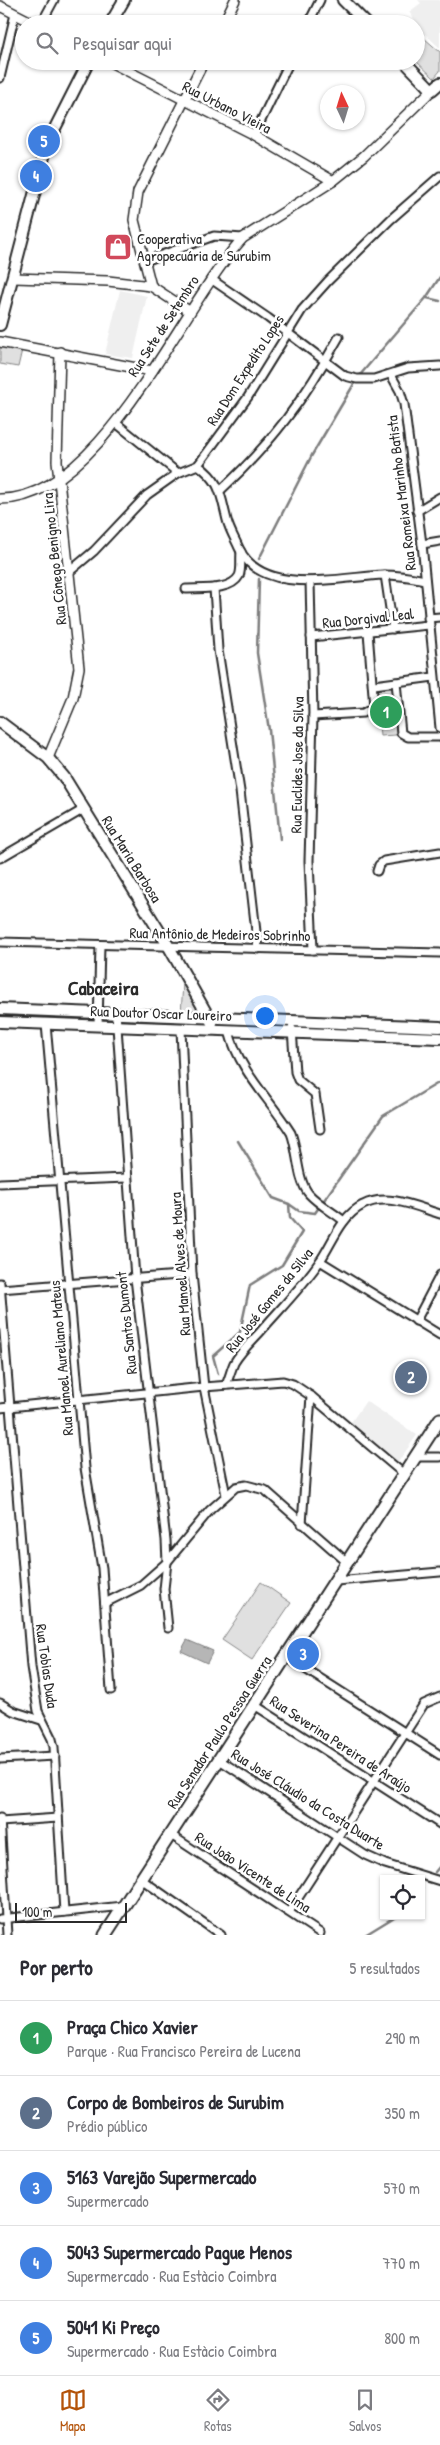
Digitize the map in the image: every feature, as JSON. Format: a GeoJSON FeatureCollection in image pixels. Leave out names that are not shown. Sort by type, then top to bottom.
{"type":"FeatureCollection","features":[{"type":"Feature","properties":{"kind":"main road"},"geometry":{"type":"LineString","coordinates":[[115,15],[124,0]]}},
{"type":"Feature","properties":{"kind":"main road"},"geometry":{"type":"LineString","coordinates":[[343,0],[358,15]]}},
{"type":"Feature","properties":{"kind":"main road"},"geometry":{"type":"LineString","coordinates":[[0,324],[14,278],[45,153],[52,132],[84,70]]}},
{"type":"Feature","properties":{"kind":"main road"},"geometry":{"type":"LineString","coordinates":[[416,70],[436,86]]}},
{"type":"Feature","properties":{"kind":"main road","name":"Rua Maria Barbosa"},"geometry":{"type":"LineString","coordinates":[[0,722],[48,758],[84,809],[169,947],[215,1030]]}},
{"type":"Feature","properties":{"kind":"main road","name":"Rua Doutor Oscar Loureiro"},"geometry":{"type":"LineString","coordinates":[[0,1009],[440,1027]]}},
{"type":"Feature","properties":{"kind":"main road","name":"Rua Doutor Oscar Loureiro"},"geometry":{"type":"LineString","coordinates":[[0,1022],[440,1038]]}},
{"type":"Feature","properties":{"kind":"main road","name":"Rua Senador Paulo Pessoa Guerra"},"geometry":{"type":"LineString","coordinates":[[110,1933],[123,1906],[440,1419]]}},
{"type":"Feature","properties":{"kind":"street"},"geometry":{"type":"LineString","coordinates":[[46,15],[54,0]]}},
{"type":"Feature","properties":{"kind":"street"},"geometry":{"type":"LineString","coordinates":[[228,15],[235,0]]}},
{"type":"Feature","properties":{"kind":"street"},"geometry":{"type":"LineString","coordinates":[[312,15],[320,0]]}},
{"type":"Feature","properties":{"kind":"street"},"geometry":{"type":"LineString","coordinates":[[0,6],[15,14],[0,78]]}},
{"type":"Feature","properties":{"kind":"street","name":"Rua Urbano Vieira"},"geometry":{"type":"LineString","coordinates":[[126,70],[254,135],[333,181]]}},
{"type":"Feature","properties":{"kind":"street"},"geometry":{"type":"LineString","coordinates":[[151,286],[134,220],[134,208],[138,192],[199,70]]}},
{"type":"Feature","properties":{"kind":"street"},"geometry":{"type":"LineString","coordinates":[[254,135],[286,70]]}},
{"type":"Feature","properties":{"kind":"street","name":"Rua Sete de Setembro"},"geometry":{"type":"LineString","coordinates":[[0,500],[21,497],[37,491],[58,478],[94,450],[116,423],[152,371],[211,279],[243,238],[333,181],[364,156],[436,86]]}},
{"type":"Feature","properties":{"kind":"street","name":"Rua Dom Expedito Lopes"},"geometry":{"type":"LineString","coordinates":[[69,572],[94,551],[147,495],[178,473],[198,464],[248,397],[302,310],[328,281],[440,176]]}},
{"type":"Feature","properties":{"kind":"street"},"geometry":{"type":"LineString","coordinates":[[145,261],[214,236],[243,238]]}},
{"type":"Feature","properties":{"kind":"street"},"geometry":{"type":"LineString","coordinates":[[14,278],[108,281],[151,286],[189,311]]}},
{"type":"Feature","properties":{"kind":"street"},"geometry":{"type":"LineString","coordinates":[[211,279],[345,376],[365,380],[391,375],[408,368],[440,366]]}},
{"type":"Feature","properties":{"kind":"street"},"geometry":{"type":"LineString","coordinates":[[221,490],[247,466],[287,421],[339,337]]}},
{"type":"Feature","properties":{"kind":"street"},"geometry":{"type":"LineString","coordinates":[[0,342],[152,371]]}},
{"type":"Feature","properties":{"kind":"street","name":"Rua Cônego Benigno Lira"},"geometry":{"type":"LineString","coordinates":[[48,758],[74,698],[79,679],[58,478],[57,426],[60,352]]}},
{"type":"Feature","properties":{"kind":"street","name":"Rua Romeixa Marinho Batista"},"geometry":{"type":"LineString","coordinates":[[391,375],[400,391],[404,404],[422,544],[428,622],[437,682],[440,728]]}},
{"type":"Feature","properties":{"kind":"street"},"geometry":{"type":"LineString","coordinates":[[116,423],[178,473]]}},
{"type":"Feature","properties":{"kind":"street"},"geometry":{"type":"LineString","coordinates":[[198,464],[210,474],[221,490],[227,520],[241,552],[248,562],[260,571],[273,576],[310,581],[385,575],[425,580]]}},
{"type":"Feature","properties":{"kind":"street"},"geometry":{"type":"LineString","coordinates":[[417,511],[440,497]]}},
{"type":"Feature","properties":{"kind":"street"},"geometry":{"type":"LineString","coordinates":[[422,544],[440,541]]}},
{"type":"Feature","properties":{"kind":"street"},"geometry":{"type":"LineString","coordinates":[[186,589],[214,588],[231,584],[238,578],[240,573],[241,552]]}},
{"type":"Feature","properties":{"kind":"street"},"geometry":{"type":"LineString","coordinates":[[385,575],[393,629]]}},
{"type":"Feature","properties":{"kind":"street","name":"Rua Euclides Jose da Silva"},"geometry":{"type":"LineString","coordinates":[[310,581],[313,716],[309,861],[313,950]]}},
{"type":"Feature","properties":{"kind":"street"},"geometry":{"type":"LineString","coordinates":[[214,588],[218,650],[240,791],[258,949]]}},
{"type":"Feature","properties":{"kind":"street","name":"Rua Dorgival Leal"},"geometry":{"type":"LineString","coordinates":[[311,637],[393,629],[428,622],[440,617]]}},
{"type":"Feature","properties":{"kind":"street"},"geometry":{"type":"LineString","coordinates":[[313,716],[370,710],[375,701],[368,632]]}},
{"type":"Feature","properties":{"kind":"street"},"geometry":{"type":"LineString","coordinates":[[396,682],[401,734],[408,738],[440,737]]}},
{"type":"Feature","properties":{"kind":"street"},"geometry":{"type":"LineString","coordinates":[[374,684],[437,682]]}},
{"type":"Feature","properties":{"kind":"street"},"geometry":{"type":"LineString","coordinates":[[0,858],[84,809]]}},
{"type":"Feature","properties":{"kind":"street"},"geometry":{"type":"LineString","coordinates":[[377,870],[378,865],[384,861],[440,852]]}},
{"type":"Feature","properties":{"kind":"street","name":"Rua Antônio de Medeiros Sobrinho"},"geometry":{"type":"LineString","coordinates":[[0,942],[440,953]]}},
{"type":"Feature","properties":{"kind":"street"},"geometry":{"type":"LineString","coordinates":[[98,1026],[100,945]]}},
{"type":"Feature","properties":{"kind":"street","name":"Rua Santos Dumont"},"geometry":{"type":"LineString","coordinates":[[116,1013],[135,1278],[167,1562],[164,1589],[168,1628]]}},
{"type":"Feature","properties":{"kind":"street"},"geometry":{"type":"LineString","coordinates":[[290,1021],[295,1072],[298,1080],[315,1094],[320,1129]]}},
{"type":"Feature","properties":{"kind":"street","name":"Rua Manoel Aureliano Mateus"},"geometry":{"type":"LineString","coordinates":[[46,1024],[85,1468],[102,1568],[111,1690]]}},
{"type":"Feature","properties":{"kind":"street","name":"Rua Manoel Alves de Moura"},"geometry":{"type":"LineString","coordinates":[[181,1029],[192,1274],[204,1387],[226,1495]]}},
{"type":"Feature","properties":{"kind":"street"},"geometry":{"type":"LineString","coordinates":[[229,1031],[236,1054],[244,1068],[291,1133],[296,1144],[301,1176],[308,1193],[344,1221]]}},
{"type":"Feature","properties":{"kind":"street"},"geometry":{"type":"LineString","coordinates":[[0,1183],[127,1178]]}},
{"type":"Feature","properties":{"kind":"street","name":"Rua José Gomes da Silva"},"geometry":{"type":"LineString","coordinates":[[226,1385],[234,1364],[246,1347],[320,1261],[344,1221],[362,1205],[383,1200],[399,1202],[440,1214]]}},
{"type":"Feature","properties":{"kind":"street"},"geometry":{"type":"LineString","coordinates":[[320,1261],[440,1335]]}},
{"type":"Feature","properties":{"kind":"street"},"geometry":{"type":"LineString","coordinates":[[0,1289],[192,1274]]}},
{"type":"Feature","properties":{"kind":"street"},"geometry":{"type":"LineString","coordinates":[[416,1321],[440,1275]]}},
{"type":"Feature","properties":{"kind":"street","name":"Rua Tobias Duda"},"geometry":{"type":"LineString","coordinates":[[0,1283],[22,1574],[35,1700],[41,1720],[52,1738],[55,1756],[64,1912]]}},
{"type":"Feature","properties":{"kind":"street"},"geometry":{"type":"LineString","coordinates":[[0,1408],[204,1387],[283,1381],[293,1384],[311,1396],[405,1475]]}},
{"type":"Feature","properties":{"kind":"street"},"geometry":{"type":"LineString","coordinates":[[302,1524],[311,1396]]}},
{"type":"Feature","properties":{"kind":"street"},"geometry":{"type":"LineString","coordinates":[[416,1457],[440,1457]]}},
{"type":"Feature","properties":{"kind":"street"},"geometry":{"type":"LineString","coordinates":[[105,1603],[141,1585],[167,1562],[194,1527],[226,1495],[236,1487],[246,1485],[265,1490],[348,1563]]}},
{"type":"Feature","properties":{"kind":"street"},"geometry":{"type":"LineString","coordinates":[[336,1581],[440,1572]]}},
{"type":"Feature","properties":{"kind":"street"},"geometry":{"type":"LineString","coordinates":[[285,1656],[440,1755]]}},
{"type":"Feature","properties":{"kind":"street"},"geometry":{"type":"LineString","coordinates":[[289,1912],[424,1704],[429,1700],[440,1697]]}},
{"type":"Feature","properties":{"kind":"street"},"geometry":{"type":"LineString","coordinates":[[0,1703],[13,1712],[41,1720]]}},
{"type":"Feature","properties":{"kind":"street","name":"Rua Severina Pereira de Araújo"},"geometry":{"type":"LineString","coordinates":[[253,1704],[440,1824]]}},
{"type":"Feature","properties":{"kind":"street"},"geometry":{"type":"LineString","coordinates":[[0,1759],[55,1756]]}},
{"type":"Feature","properties":{"kind":"street","name":"Rua José Cláudio da Costa Duarte"},"geometry":{"type":"LineString","coordinates":[[218,1759],[365,1855],[385,1864],[440,1880]]}},
{"type":"Feature","properties":{"kind":"street"},"geometry":{"type":"LineString","coordinates":[[0,1818],[3,1919],[6,1935]]}},
{"type":"Feature","properties":{"kind":"street"},"geometry":{"type":"LineString","coordinates":[[0,1822],[58,1818]]}},
{"type":"Feature","properties":{"kind":"street","name":"Rua João Vicente de Lima"},"geometry":{"type":"LineString","coordinates":[[171,1835],[320,1932]]}},
{"type":"Feature","properties":{"kind":"street"},"geometry":{"type":"LineString","coordinates":[[141,1879],[211,1932],[221,1935]]}},
{"type":"Feature","properties":{"kind":"street"},"geometry":{"type":"LineString","coordinates":[[3,1919],[123,1906]]}},
{"type":"Feature","properties":{"kind":"shaded area"},"geometry":{"type":"Polygon","coordinates":[[[418,0],[440,0],[440,48],[425,34],[425,15],[411,15],[409,12],[421,3],[418,0]]]}},
{"type":"Feature","properties":{"kind":"shaded area"},"geometry":{"type":"Polygon","coordinates":[[[425,39],[440,52],[440,71],[434,78],[425,70],[425,39]]]}},
{"type":"Feature","properties":{"kind":"shaded area"},"geometry":{"type":"Polygon","coordinates":[[[120,290],[147,296],[133,358],[105,354],[120,290]]]}},
{"type":"Feature","properties":{"kind":"shaded area"},"geometry":{"type":"Polygon","coordinates":[[[0,347],[22,350],[18,367],[0,364],[0,347]]]}},
{"type":"Feature","properties":{"kind":"shaded area"},"geometry":{"type":"Polygon","coordinates":[[[393,688],[396,735],[380,736],[376,689],[393,688]]]}},
{"type":"Feature","properties":{"kind":"shaded area"},"geometry":{"type":"Polygon","coordinates":[[[183,983],[202,1015],[181,1014],[183,983]]]}},
{"type":"Feature","properties":{"kind":"shaded area"},"geometry":{"type":"Polygon","coordinates":[[[116,1019],[440,1031],[440,1034],[116,1023],[116,1019]]]}},
{"type":"Feature","properties":{"kind":"shaded area"},"geometry":{"type":"Polygon","coordinates":[[[366,1401],[417,1435],[396,1465],[349,1425],[366,1401]]]}},
{"type":"Feature","properties":{"kind":"shaded area"},"geometry":{"type":"Polygon","coordinates":[[[261,1582],[291,1603],[252,1660],[222,1640],[261,1582]]]}},
{"type":"Feature","properties":{"kind":"shaded area"},"geometry":{"type":"Polygon","coordinates":[[[187,1640],[213,1651],[207,1663],[181,1651],[187,1640]]]}},
{"type":"Feature","properties":{"kind":"waterway"},"geometry":{"type":"LineString","coordinates":[[360,375],[426,298],[440,277]]}},
{"type":"Feature","properties":{"kind":"waterway"},"geometry":{"type":"LineString","coordinates":[[427,298],[440,301]]}},
{"type":"Feature","properties":{"kind":"waterway"},"geometry":{"type":"LineString","coordinates":[[259,559],[312,455],[354,384]]}},
{"type":"Feature","properties":{"kind":"waterway"},"geometry":{"type":"LineString","coordinates":[[259,579],[257,653],[269,730],[280,839]]}},
{"type":"Feature","properties":{"kind":"waterway"},"geometry":{"type":"LineString","coordinates":[[218,1374],[213,1356],[240,1332],[250,1285],[282,1265],[302,1232],[290,1218],[289,1204],[299,1211],[315,1213],[383,1116],[440,1082]]}},
{"type":"Feature","properties":{"kind":"waterway"},"geometry":{"type":"LineString","coordinates":[[238,1141],[273,1198],[289,1204]]}},
{"type":"Feature","properties":{"kind":"waterway"},"geometry":{"type":"LineString","coordinates":[[435,1872],[440,1866]]}},
{"type":"Feature","properties":{"kind":"waterway"},"geometry":{"type":"LineString","coordinates":[[365,1935],[389,1920]]}},
{"type":"Feature","properties":{"kind":"place","name":"5041 Ki Preço"},"geometry":{"type":"Point","coordinates":[44,141]}},
{"type":"Feature","properties":{"kind":"place","name":"5043 Supermercado Pague Menos"},"geometry":{"type":"Point","coordinates":[36,176]}},
{"type":"Feature","properties":{"kind":"place","name":"Cooperativa Agropecuária de Surubim"},"geometry":{"type":"Point","coordinates":[118,247]}},
{"type":"Feature","properties":{"kind":"place","name":"Praça Chico Xavier"},"geometry":{"type":"Point","coordinates":[386,712]}},
{"type":"Feature","properties":{"kind":"place","name":"Corpo de Bombeiros de Surubim"},"geometry":{"type":"Point","coordinates":[411,1377]}},
{"type":"Feature","properties":{"kind":"place","name":"5163 Varejão Supermercado"},"geometry":{"type":"Point","coordinates":[303,1654]}},
{"type":"Feature","properties":{"kind":"district","name":"Cabaceira"},"geometry":{"type":"Point","coordinates":[103,987]}}]}
